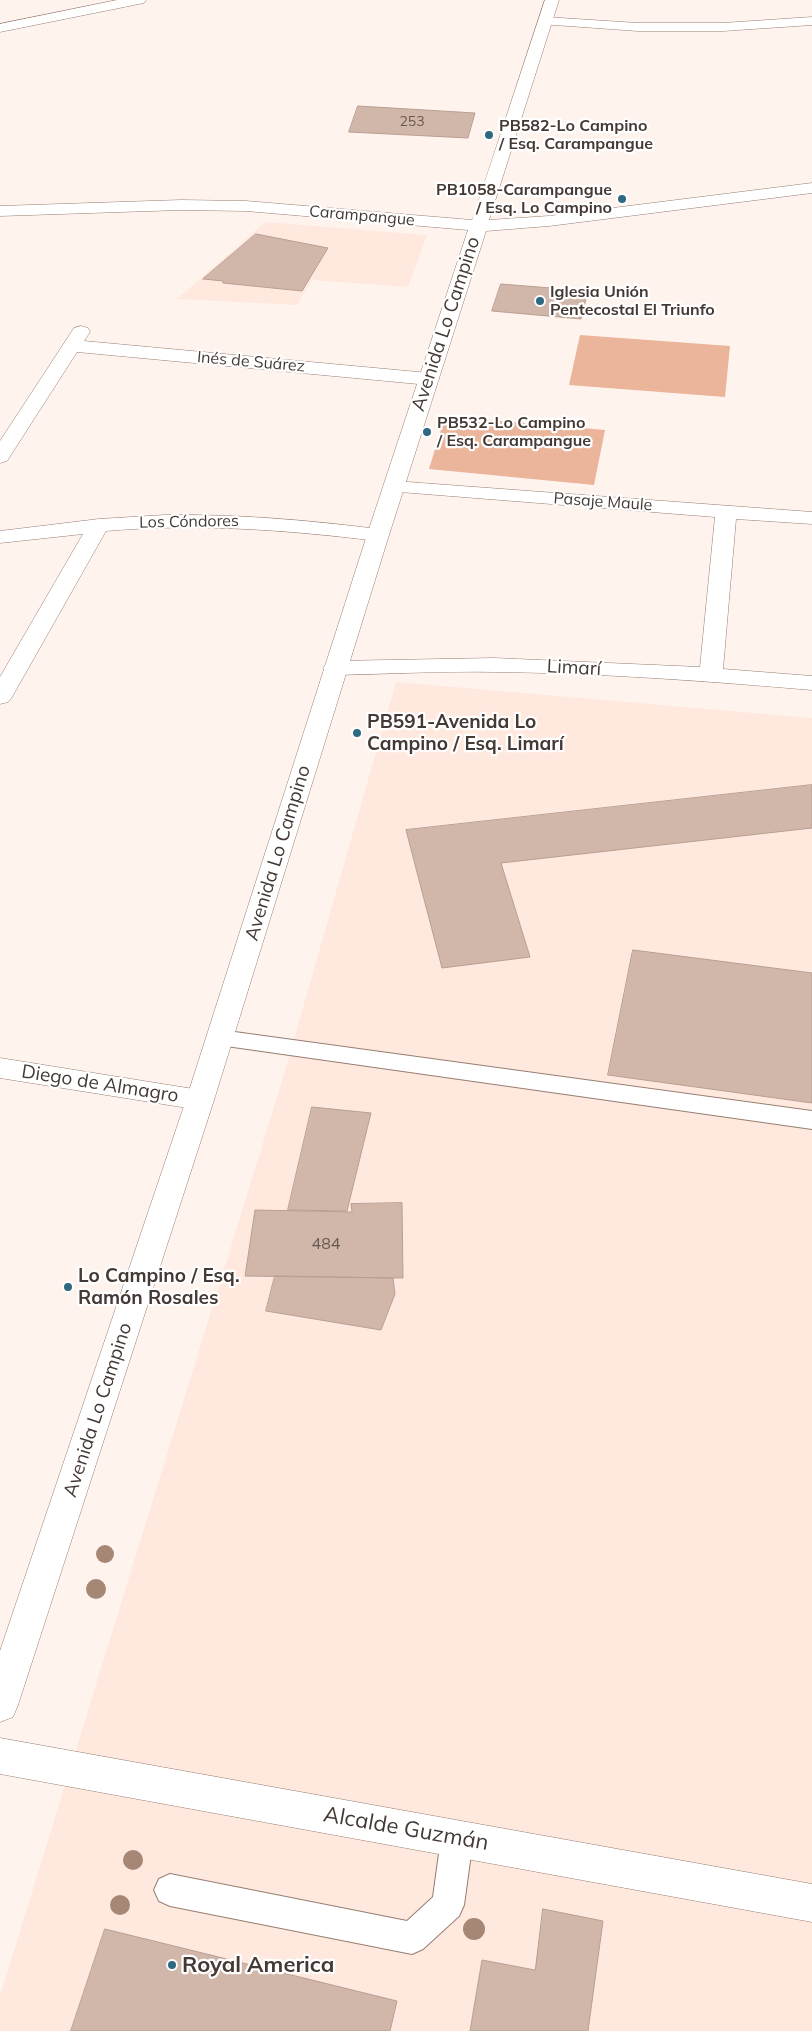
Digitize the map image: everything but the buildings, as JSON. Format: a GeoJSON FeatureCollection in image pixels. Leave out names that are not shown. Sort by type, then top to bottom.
{"type":"FeatureCollection","features":[{"type":"Feature","properties":{"kind":"street"},"geometry":{"type":"LineString","coordinates":[[0,28],[139,0]]}},
{"type":"Feature","properties":{"kind":"street"},"geometry":{"type":"LineString","coordinates":[[548,11],[667,27],[723,27],[812,21]]}},
{"type":"Feature","properties":{"kind":"street","name":"Avenida Lo Campino"},"geometry":{"type":"LineString","coordinates":[[0,1705],[200,1100],[378,535],[548,11]]}},
{"type":"Feature","properties":{"kind":"street","name":"Carampangue"},"geometry":{"type":"LineString","coordinates":[[0,211],[181,204],[239,205],[477,226],[540,222],[812,188]]}},
{"type":"Feature","properties":{"kind":"street","name":"Inés de Suárez"},"geometry":{"type":"LineString","coordinates":[[0,457],[76,339],[429,379]]}},
{"type":"Feature","properties":{"kind":"street","name":"Pasaje Maule"},"geometry":{"type":"LineString","coordinates":[[394,487],[812,518]]}},
{"type":"Feature","properties":{"kind":"street"},"geometry":{"type":"LineString","coordinates":[[711,676],[726,511]]}},
{"type":"Feature","properties":{"kind":"street","name":"Los Cóndores"},"geometry":{"type":"LineString","coordinates":[[0,537],[99,525],[189,521],[240,521],[378,535]]}},
{"type":"Feature","properties":{"kind":"street"},"geometry":{"type":"LineString","coordinates":[[0,697],[99,525]]}},
{"type":"Feature","properties":{"kind":"street","name":"Limarí"},"geometry":{"type":"LineString","coordinates":[[336,668],[456,665],[532,666],[812,683]]}},
{"type":"Feature","properties":{"kind":"street","name":"Diego de Almagro"},"geometry":{"type":"LineString","coordinates":[[0,1068],[200,1100]]}},
{"type":"Feature","properties":{"kind":"street","name":"Alcalde Guzmán"},"geometry":{"type":"LineString","coordinates":[[0,1756],[812,1903]]}},
{"type":"Feature","properties":{"kind":"lane"},"geometry":{"type":"LineString","coordinates":[[220,1038],[812,1120]]}},
{"type":"Feature","properties":{"kind":"lane"},"geometry":{"type":"LineString","coordinates":[[170,1890],[412,1938],[448,1905],[457,1839]]}},
{"type":"Feature","properties":{"kind":"shaded area"},"geometry":{"type":"Polygon","coordinates":[[[265,222],[427,235],[408,287],[312,280],[297,305],[177,299],[265,222]]]}},
{"type":"Feature","properties":{"kind":"shaded area"},"geometry":{"type":"Polygon","coordinates":[[[580,335],[730,346],[725,397],[569,385],[580,335]]]}},
{"type":"Feature","properties":{"kind":"shaded area"},"geometry":{"type":"Polygon","coordinates":[[[445,416],[605,430],[594,485],[429,469],[445,416]]]}},
{"type":"Feature","properties":{"kind":"shaded area"},"geometry":{"type":"Polygon","coordinates":[[[396,682],[812,718],[812,2031],[0,2031],[0,1996],[282,1081],[396,682]]]}},
{"type":"Feature","properties":{"kind":"place","name":"PB582-Lo Campino / Esq. Carampangue"},"geometry":{"type":"Point","coordinates":[489,135]}},
{"type":"Feature","properties":{"kind":"place","name":"PB1058-Carampangue / Esq. Lo Campino"},"geometry":{"type":"Point","coordinates":[622,199]}},
{"type":"Feature","properties":{"kind":"place","name":"Iglesia Unión Pentecostal El Triunfo"},"geometry":{"type":"Point","coordinates":[540,301]}},
{"type":"Feature","properties":{"kind":"place","name":"PB532-Lo Campino / Esq. Carampangue"},"geometry":{"type":"Point","coordinates":[427,432]}},
{"type":"Feature","properties":{"kind":"place","name":"PB591-Avenida Lo Campino / Esq. Limarí"},"geometry":{"type":"Point","coordinates":[357,733]}},
{"type":"Feature","properties":{"kind":"place","name":"Lo Campino / Esq. Ramón Rosales"},"geometry":{"type":"Point","coordinates":[68,1287]}},
{"type":"Feature","properties":{"kind":"place","name":"Royal America"},"geometry":{"type":"Point","coordinates":[172,1965]}}]}
